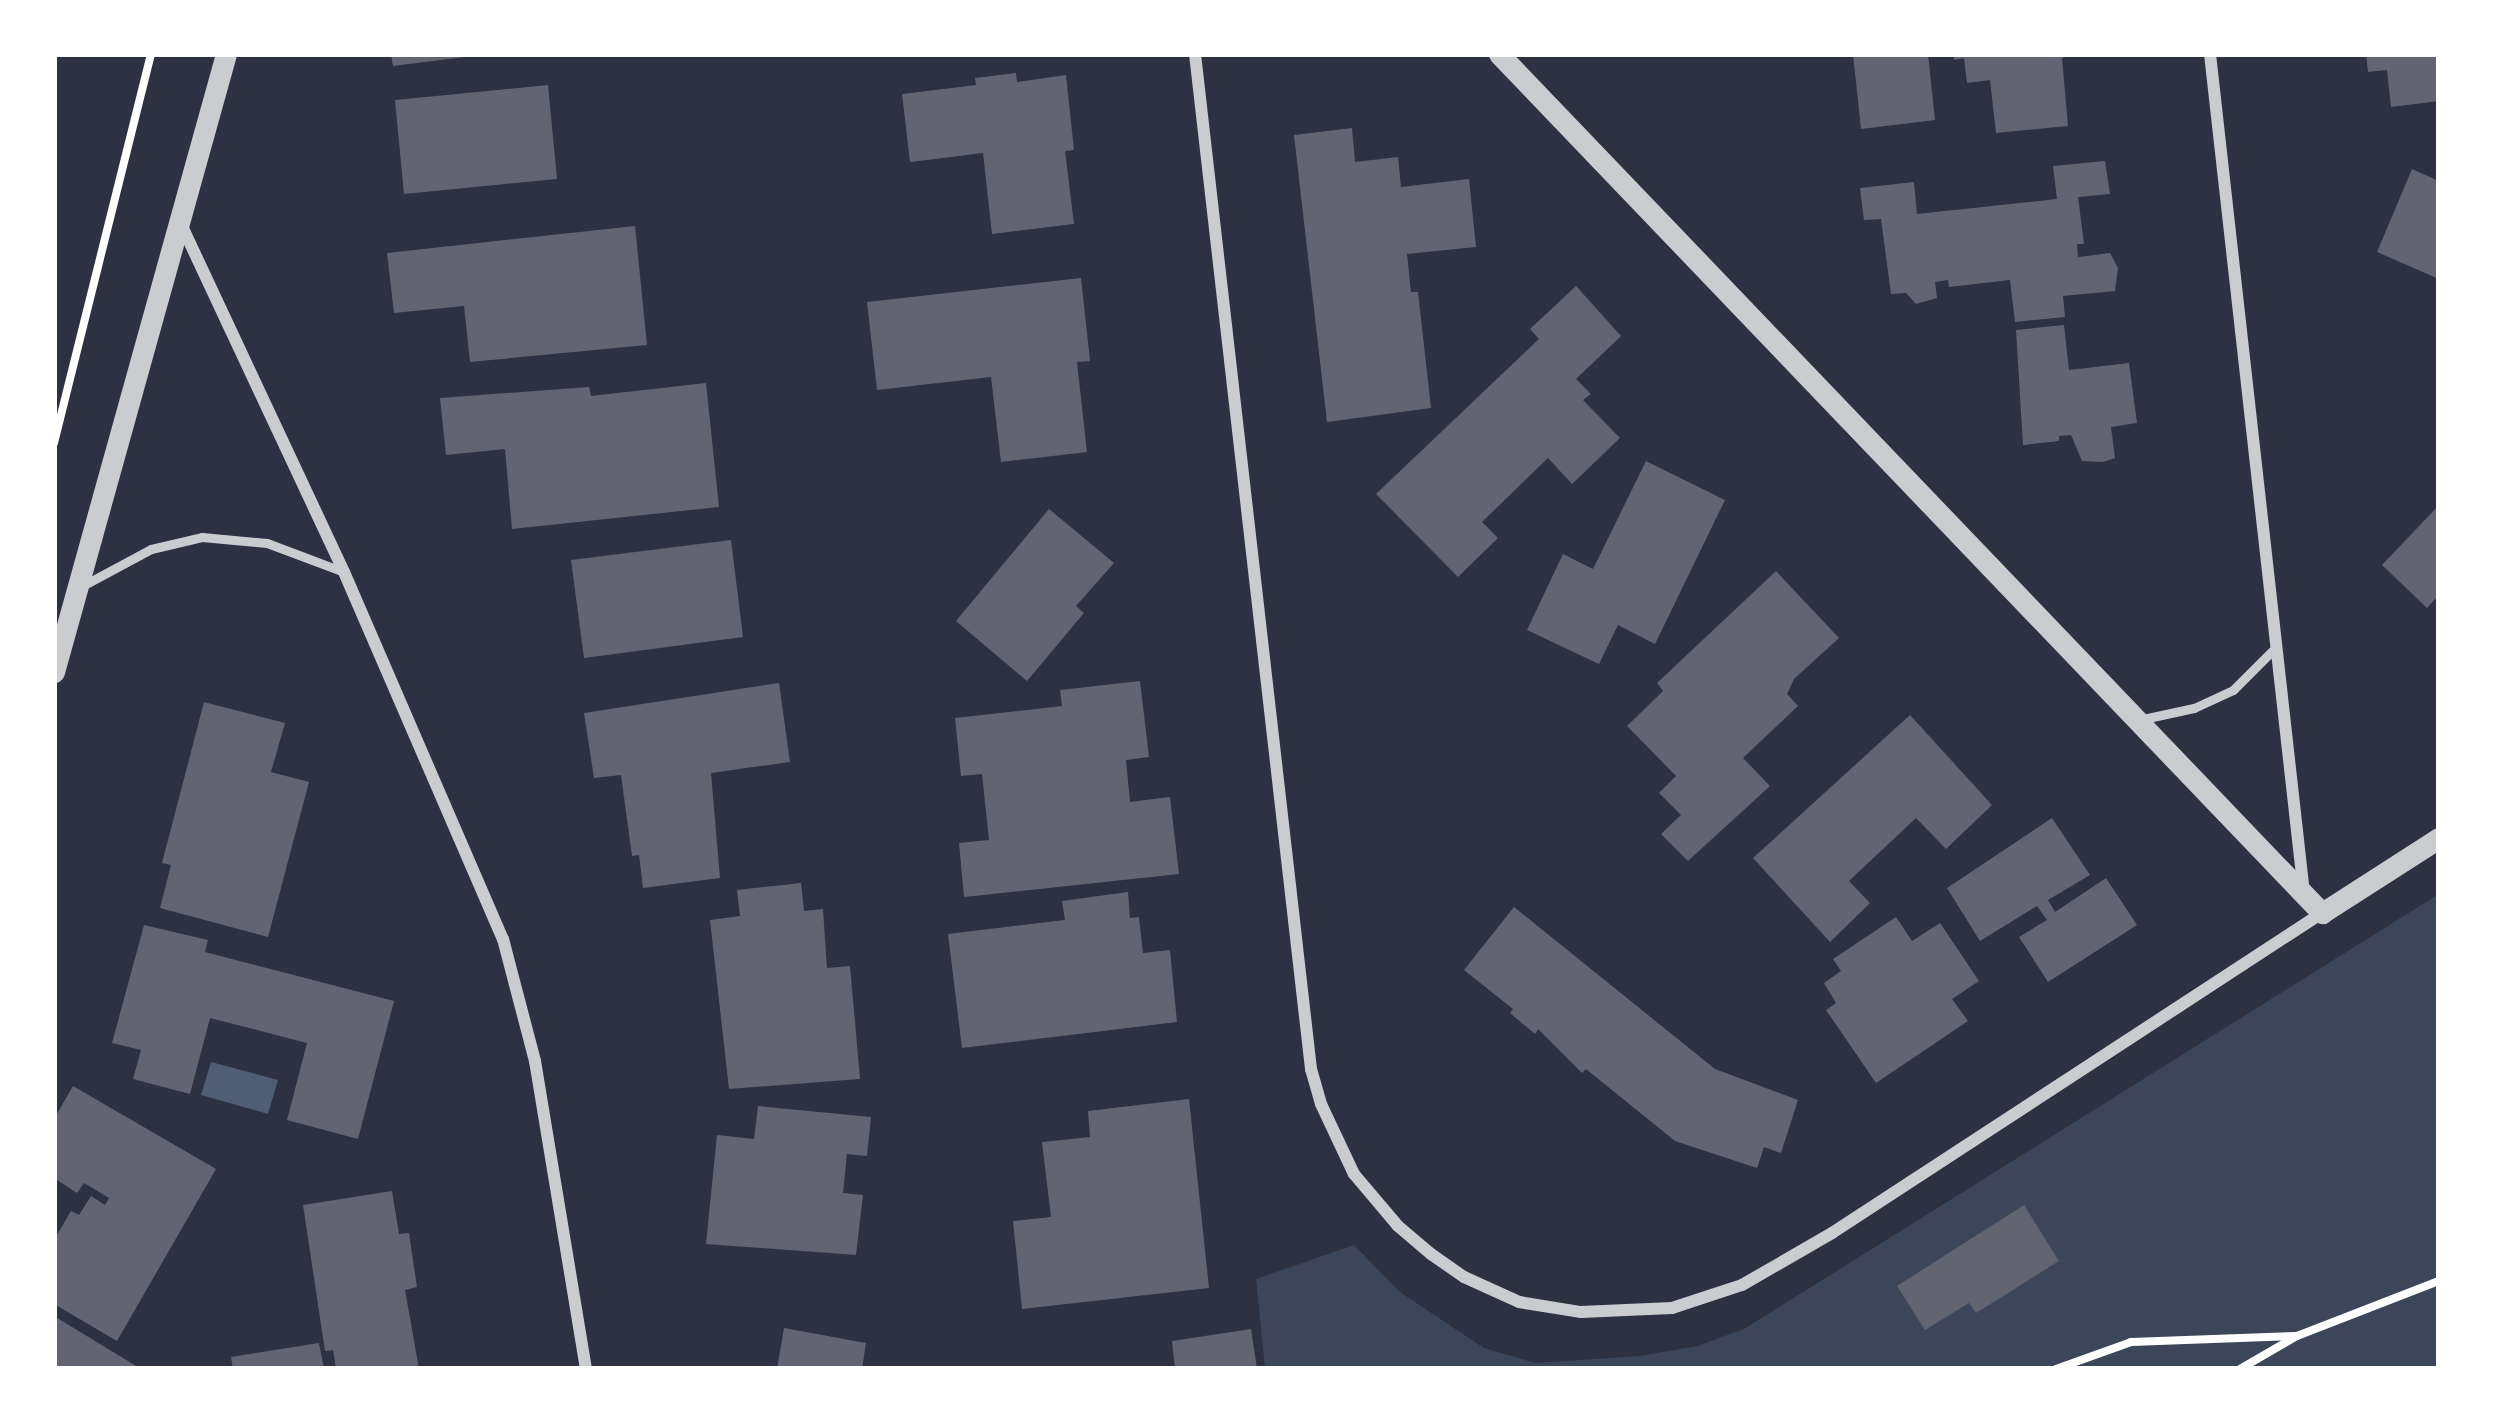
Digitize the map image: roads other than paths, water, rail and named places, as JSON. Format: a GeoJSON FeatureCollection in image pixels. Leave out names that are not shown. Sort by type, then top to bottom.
{"type":"FeatureCollection","features":[{"type":"Feature","properties":{"kind":"street"},"geometry":{"type":"LineString","coordinates":[[54,672],[226,54]]}},
{"type":"Feature","properties":{"kind":"street"},"geometry":{"type":"LineString","coordinates":[[1195,54],[1311,1069],[1321,1104],[1354,1174],[1398,1226],[1464,1277],[1519,1302],[1581,1312],[1672,1308],[1742,1285],[1832,1233],[2439,838]]}},
{"type":"Feature","properties":{"kind":"street"},"geometry":{"type":"LineString","coordinates":[[1498,54],[2322,913]]}},
{"type":"Feature","properties":{"kind":"street"},"geometry":{"type":"LineString","coordinates":[[2210,54],[2304,894]]}},
{"type":"Feature","properties":{"kind":"street"},"geometry":{"type":"LineString","coordinates":[[181,223],[344,572],[490,905],[515,976],[586,1369]]}},
{"type":"Feature","properties":{"kind":"lane"},"geometry":{"type":"LineString","coordinates":[[78,589],[151,549],[202,537],[266,543],[344,572]]}},
{"type":"Feature","properties":{"kind":"lane"},"geometry":{"type":"LineString","coordinates":[[2136,719],[2178,713],[2233,690],[2276,647]]}}]}
